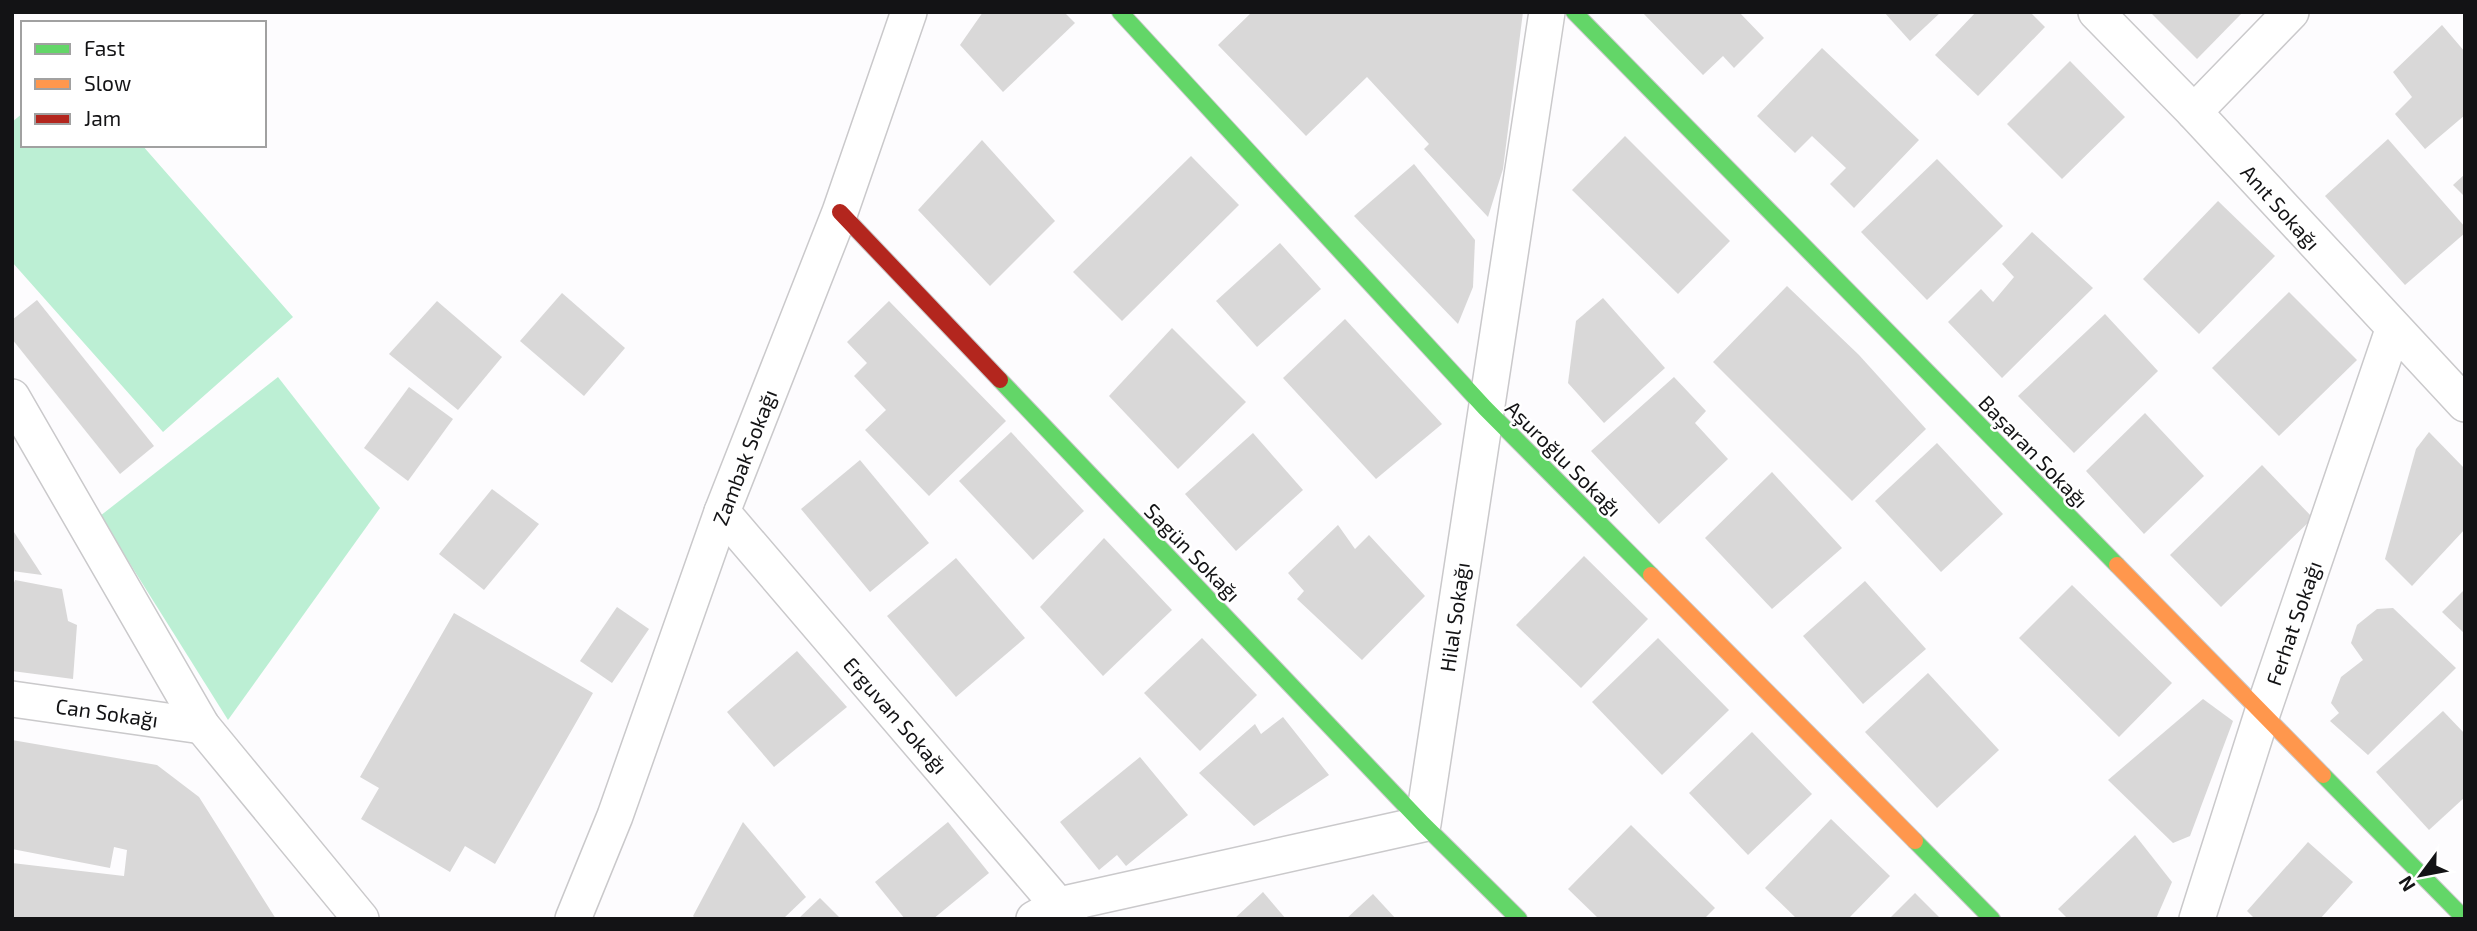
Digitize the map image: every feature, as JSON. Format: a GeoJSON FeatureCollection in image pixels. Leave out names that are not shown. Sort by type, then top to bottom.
{"type":"FeatureCollection","features":[{"type":"Feature","properties":{"kind":"street","name":"Zambak Sokağı"},"geometry":{"type":"LineString","coordinates":[[578,915],[722,512],[840,212],[909,12]]}},
{"type":"Feature","properties":{"kind":"street","name":"Aşuroğlu Sokağı"},"geometry":{"type":"LineString","coordinates":[[1120,12],[1485,408],[1992,919]]}},
{"type":"Feature","properties":{"kind":"street","name":"Hilal Sokağı"},"geometry":{"type":"LineString","coordinates":[[1423,824],[1547,12]]}},
{"type":"Feature","properties":{"kind":"street","name":"Başaran Sokağı"},"geometry":{"type":"LineString","coordinates":[[1574,12],[2465,919]]}},
{"type":"Feature","properties":{"kind":"street","name":"Anıt Sokağı"},"geometry":{"type":"LineString","coordinates":[[2096,12],[2194,112],[2393,330],[2465,404]]}},
{"type":"Feature","properties":{"kind":"street"},"geometry":{"type":"LineString","coordinates":[[2194,112],[2291,12]]}},
{"type":"Feature","properties":{"kind":"street","name":"Sagün Sokağı"},"geometry":{"type":"LineString","coordinates":[[840,212],[1423,824],[1519,919]]}},
{"type":"Feature","properties":{"kind":"street","name":"Ferhat Sokağı"},"geometry":{"type":"LineString","coordinates":[[2197,919],[2262,714],[2393,330]]}},
{"type":"Feature","properties":{"kind":"street"},"geometry":{"type":"LineString","coordinates":[[16,411],[202,726],[361,919]]}},
{"type":"Feature","properties":{"kind":"street","name":"Erguvan Sokağı"},"geometry":{"type":"LineString","coordinates":[[722,512],[1054,914]]}},
{"type":"Feature","properties":{"kind":"street","name":"Can Sokağı"},"geometry":{"type":"LineString","coordinates":[[12,699],[202,726]]}},
{"type":"Feature","properties":{"kind":"street"},"geometry":{"type":"LineString","coordinates":[[1054,914],[1423,824]]}},
{"type":"Feature","properties":{"kind":"green space"},"geometry":{"type":"Polygon","coordinates":[[[21,115],[21,147],[144,147],[293,317],[163,432],[12,262],[12,122],[21,115]]]}},
{"type":"Feature","properties":{"kind":"green space"},"geometry":{"type":"Polygon","coordinates":[[[278,377],[380,508],[228,720],[100,516],[278,377]]]}},
{"type":"Feature","properties":{"kind":"building"},"geometry":{"type":"Polygon","coordinates":[[[983,12],[1064,12],[1075,23],[1003,92],[960,45],[983,12]]]}},
{"type":"Feature","properties":{"kind":"building"},"geometry":{"type":"Polygon","coordinates":[[[1252,12],[1523,12],[1503,169],[1488,217],[1424,149],[1429,144],[1367,77],[1306,136],[1218,45],[1252,12]]]}},
{"type":"Feature","properties":{"kind":"building"},"geometry":{"type":"Polygon","coordinates":[[[1642,12],[1739,12],[1764,38],[1734,68],[1723,56],[1703,75],[1642,12]]]}},
{"type":"Feature","properties":{"kind":"building"},"geometry":{"type":"Polygon","coordinates":[[[1884,12],[1941,12],[1910,41],[1884,12]]]}},
{"type":"Feature","properties":{"kind":"building"},"geometry":{"type":"Polygon","coordinates":[[[1976,12],[2030,12],[2045,27],[1978,96],[1935,55],[1976,12]]]}},
{"type":"Feature","properties":{"kind":"building"},"geometry":{"type":"Polygon","coordinates":[[[2150,12],[2243,12],[2197,59],[2150,12]]]}},
{"type":"Feature","properties":{"kind":"building"},"geometry":{"type":"Polygon","coordinates":[[[2442,25],[2465,52],[2465,115],[2425,149],[2395,114],[2412,97],[2393,72],[2442,25]]]}},
{"type":"Feature","properties":{"kind":"building"},"geometry":{"type":"Polygon","coordinates":[[[1822,48],[1919,140],[1854,208],[1830,184],[1846,168],[1812,136],[1795,153],[1757,116],[1822,48]]]}},
{"type":"Feature","properties":{"kind":"building"},"geometry":{"type":"Polygon","coordinates":[[[2070,61],[2125,117],[2062,179],[2007,124],[2070,61]]]}},
{"type":"Feature","properties":{"kind":"building"},"geometry":{"type":"Polygon","coordinates":[[[1625,136],[1730,241],[1678,294],[1572,190],[1625,136]]]}},
{"type":"Feature","properties":{"kind":"building"},"geometry":{"type":"Polygon","coordinates":[[[2388,139],[2465,227],[2465,233],[2405,285],[2325,196],[2388,139]]]}},
{"type":"Feature","properties":{"kind":"building"},"geometry":{"type":"Polygon","coordinates":[[[982,140],[1055,221],[990,286],[918,210],[982,140]]]}},
{"type":"Feature","properties":{"kind":"building"},"geometry":{"type":"Polygon","coordinates":[[[1191,156],[1239,205],[1122,321],[1073,272],[1191,156]]]}},
{"type":"Feature","properties":{"kind":"building"},"geometry":{"type":"Polygon","coordinates":[[[1937,159],[2003,226],[1927,300],[1861,232],[1937,159]]]}},
{"type":"Feature","properties":{"kind":"building"},"geometry":{"type":"Polygon","coordinates":[[[1414,164],[1475,240],[1473,287],[1458,324],[1354,216],[1414,164]]]}},
{"type":"Feature","properties":{"kind":"building"},"geometry":{"type":"Polygon","coordinates":[[[2465,174],[2465,197],[2453,185],[2465,174]]]}},
{"type":"Feature","properties":{"kind":"building"},"geometry":{"type":"Polygon","coordinates":[[[2218,201],[2275,256],[2199,334],[2143,279],[2218,201]]]}},
{"type":"Feature","properties":{"kind":"building"},"geometry":{"type":"Polygon","coordinates":[[[2032,232],[2093,288],[2002,378],[1948,322],[1981,289],[1993,302],[2014,277],[2002,264],[2032,232]]]}},
{"type":"Feature","properties":{"kind":"building"},"geometry":{"type":"Polygon","coordinates":[[[1280,243],[1321,289],[1257,347],[1216,301],[1280,243]]]}},
{"type":"Feature","properties":{"kind":"building"},"geometry":{"type":"Polygon","coordinates":[[[1787,286],[1859,355],[1926,429],[1852,501],[1713,362],[1787,286]]]}},
{"type":"Feature","properties":{"kind":"building"},"geometry":{"type":"Polygon","coordinates":[[[2289,292],[2357,360],[2279,436],[2212,368],[2289,292]]]}},
{"type":"Feature","properties":{"kind":"building"},"geometry":{"type":"Polygon","coordinates":[[[562,293],[625,348],[584,396],[520,341],[562,293]]]}},
{"type":"Feature","properties":{"kind":"building"},"geometry":{"type":"Polygon","coordinates":[[[1603,298],[1665,368],[1604,423],[1568,383],[1576,321],[1603,298]]]}},
{"type":"Feature","properties":{"kind":"building"},"geometry":{"type":"Polygon","coordinates":[[[37,300],[154,446],[120,474],[12,339],[12,320],[37,300]]]}},
{"type":"Feature","properties":{"kind":"building"},"geometry":{"type":"Polygon","coordinates":[[[437,301],[502,357],[458,410],[389,354],[437,301]]]}},
{"type":"Feature","properties":{"kind":"building"},"geometry":{"type":"Polygon","coordinates":[[[889,301],[1006,421],[929,496],[865,430],[886,410],[854,376],[867,363],[847,342],[889,301]]]}},
{"type":"Feature","properties":{"kind":"building"},"geometry":{"type":"Polygon","coordinates":[[[2105,314],[2158,371],[2074,453],[2018,396],[2105,314]]]}},
{"type":"Feature","properties":{"kind":"building"},"geometry":{"type":"Polygon","coordinates":[[[1345,319],[1442,424],[1376,479],[1283,378],[1345,319]]]}},
{"type":"Feature","properties":{"kind":"building"},"geometry":{"type":"Polygon","coordinates":[[[1172,328],[1246,402],[1178,469],[1109,396],[1172,328]]]}},
{"type":"Feature","properties":{"kind":"building"},"geometry":{"type":"Polygon","coordinates":[[[1674,377],[1706,411],[1695,423],[1728,459],[1659,524],[1591,451],[1674,377]]]}},
{"type":"Feature","properties":{"kind":"building"},"geometry":{"type":"Polygon","coordinates":[[[409,387],[453,419],[408,481],[364,448],[409,387]]]}},
{"type":"Feature","properties":{"kind":"building"},"geometry":{"type":"Polygon","coordinates":[[[2145,413],[2204,476],[2144,534],[2086,471],[2145,413]]]}},
{"type":"Feature","properties":{"kind":"building"},"geometry":{"type":"Polygon","coordinates":[[[1011,432],[1084,511],[1033,560],[959,481],[1011,432]]]}},
{"type":"Feature","properties":{"kind":"building"},"geometry":{"type":"Polygon","coordinates":[[[2429,432],[2465,469],[2465,529],[2412,586],[2385,559],[2416,449],[2429,432]]]}},
{"type":"Feature","properties":{"kind":"building"},"geometry":{"type":"Polygon","coordinates":[[[1253,433],[1303,490],[1236,551],[1185,494],[1253,433]]]}},
{"type":"Feature","properties":{"kind":"building"},"geometry":{"type":"Polygon","coordinates":[[[1937,443],[2003,514],[1941,572],[1875,501],[1937,443]]]}},
{"type":"Feature","properties":{"kind":"building"},"geometry":{"type":"Polygon","coordinates":[[[860,460],[929,543],[870,592],[801,509],[860,460]]]}},
{"type":"Feature","properties":{"kind":"building"},"geometry":{"type":"Polygon","coordinates":[[[2262,465],[2313,518],[2221,607],[2170,555],[2262,465]]]}},
{"type":"Feature","properties":{"kind":"building"},"geometry":{"type":"Polygon","coordinates":[[[1772,472],[1842,548],[1772,609],[1705,538],[1772,472]]]}},
{"type":"Feature","properties":{"kind":"building"},"geometry":{"type":"Polygon","coordinates":[[[492,489],[539,524],[484,590],[439,554],[492,489]]]}},
{"type":"Feature","properties":{"kind":"building"},"geometry":{"type":"Polygon","coordinates":[[[1338,525],[1355,549],[1369,535],[1425,596],[1362,660],[1297,599],[1304,591],[1288,573],[1338,525]]]}},
{"type":"Feature","properties":{"kind":"building"},"geometry":{"type":"Polygon","coordinates":[[[12,529],[42,575],[12,571],[12,529]]]}},
{"type":"Feature","properties":{"kind":"building"},"geometry":{"type":"Polygon","coordinates":[[[1104,538],[1172,610],[1103,676],[1040,607],[1104,538]]]}},
{"type":"Feature","properties":{"kind":"building"},"geometry":{"type":"Polygon","coordinates":[[[1584,556],[1648,619],[1581,688],[1516,625],[1584,556]]]}},
{"type":"Feature","properties":{"kind":"building"},"geometry":{"type":"Polygon","coordinates":[[[956,558],[1025,638],[956,697],[887,616],[956,558]]]}},
{"type":"Feature","properties":{"kind":"building"},"geometry":{"type":"Polygon","coordinates":[[[15,580],[62,589],[68,621],[77,625],[73,679],[12,671],[12,588],[15,580]]]}},
{"type":"Feature","properties":{"kind":"building"},"geometry":{"type":"Polygon","coordinates":[[[1865,581],[1926,649],[1863,704],[1803,636],[1865,581]]]}},
{"type":"Feature","properties":{"kind":"building"},"geometry":{"type":"Polygon","coordinates":[[[2072,585],[2172,683],[2119,737],[2019,638],[2072,585]]]}},
{"type":"Feature","properties":{"kind":"building"},"geometry":{"type":"Polygon","coordinates":[[[2465,589],[2465,634],[2442,612],[2465,589]]]}},
{"type":"Feature","properties":{"kind":"building"},"geometry":{"type":"Polygon","coordinates":[[[617,607],[649,629],[612,683],[580,661],[617,607]]]}},
{"type":"Feature","properties":{"kind":"building"},"geometry":{"type":"Polygon","coordinates":[[[2393,608],[2456,668],[2368,755],[2330,721],[2339,713],[2331,703],[2341,677],[2363,660],[2351,643],[2357,625],[2377,609],[2393,608]]]}},
{"type":"Feature","properties":{"kind":"building"},"geometry":{"type":"Polygon","coordinates":[[[454,613],[593,693],[495,864],[465,846],[450,872],[361,819],[379,788],[360,777],[454,613]]]}},
{"type":"Feature","properties":{"kind":"building"},"geometry":{"type":"Polygon","coordinates":[[[1202,638],[1257,695],[1200,751],[1144,693],[1202,638]]]}},
{"type":"Feature","properties":{"kind":"building"},"geometry":{"type":"Polygon","coordinates":[[[1658,638],[1729,710],[1662,775],[1592,702],[1658,638]]]}},
{"type":"Feature","properties":{"kind":"building"},"geometry":{"type":"Polygon","coordinates":[[[797,651],[847,707],[774,767],[727,712],[797,651]]]}},
{"type":"Feature","properties":{"kind":"building"},"geometry":{"type":"Polygon","coordinates":[[[1928,673],[1999,750],[1937,808],[1865,732],[1928,673]]]}},
{"type":"Feature","properties":{"kind":"building"},"geometry":{"type":"Polygon","coordinates":[[[2203,699],[2233,721],[2190,836],[2173,843],[2108,780],[2203,699]]]}},
{"type":"Feature","properties":{"kind":"building"},"geometry":{"type":"Polygon","coordinates":[[[2443,711],[2465,734],[2465,797],[2429,830],[2376,772],[2443,711]]]}},
{"type":"Feature","properties":{"kind":"building"},"geometry":{"type":"Polygon","coordinates":[[[1283,717],[1329,775],[1254,826],[1199,773],[1255,724],[1261,734],[1283,717]]]}},
{"type":"Feature","properties":{"kind":"building"},"geometry":{"type":"Polygon","coordinates":[[[1752,732],[1812,794],[1748,855],[1689,793],[1752,732]]]}},
{"type":"Feature","properties":{"kind":"building"},"geometry":{"type":"Polygon","coordinates":[[[12,740],[157,765],[199,797],[276,919],[12,919],[12,863],[124,876],[127,850],[114,847],[110,868],[12,849],[12,740]]]}},
{"type":"Feature","properties":{"kind":"building"},"geometry":{"type":"Polygon","coordinates":[[[1140,757],[1188,815],[1126,866],[1117,855],[1099,870],[1060,822],[1140,757]]]}},
{"type":"Feature","properties":{"kind":"building"},"geometry":{"type":"Polygon","coordinates":[[[1831,819],[1890,876],[1848,919],[1797,919],[1765,888],[1831,819]]]}},
{"type":"Feature","properties":{"kind":"building"},"geometry":{"type":"Polygon","coordinates":[[[743,822],[806,897],[783,919],[696,919],[693,916],[743,822]]]}},
{"type":"Feature","properties":{"kind":"building"},"geometry":{"type":"Polygon","coordinates":[[[948,822],[989,873],[933,919],[905,919],[875,882],[948,822]]]}},
{"type":"Feature","properties":{"kind":"building"},"geometry":{"type":"Polygon","coordinates":[[[1631,825],[1715,908],[1704,919],[1599,919],[1568,889],[1631,825]]]}},
{"type":"Feature","properties":{"kind":"building"},"geometry":{"type":"Polygon","coordinates":[[[2135,835],[2172,882],[2156,919],[2068,919],[2058,909],[2135,835]]]}},
{"type":"Feature","properties":{"kind":"building"},"geometry":{"type":"Polygon","coordinates":[[[2308,842],[2353,882],[2320,919],[2255,919],[2247,911],[2308,842]]]}},
{"type":"Feature","properties":{"kind":"building"},"geometry":{"type":"Polygon","coordinates":[[[1263,892],[1286,919],[1234,919],[1263,892]]]}},
{"type":"Feature","properties":{"kind":"building"},"geometry":{"type":"Polygon","coordinates":[[[1915,893],[1941,919],[1889,919],[1915,893]]]}},
{"type":"Feature","properties":{"kind":"building"},"geometry":{"type":"Polygon","coordinates":[[[1373,894],[1396,919],[1346,919],[1373,894]]]}},
{"type":"Feature","properties":{"kind":"building"},"geometry":{"type":"Polygon","coordinates":[[[820,898],[841,919],[798,919],[820,898]]]}},
{"type":"Feature","properties":{"kind":"traffic: fast"},"geometry":{"type":"LineString","coordinates":[[1120,12],[1485,408],[1651,575]]}},
{"type":"Feature","properties":{"kind":"traffic: fast"},"geometry":{"type":"LineString","coordinates":[[1574,12],[2117,565]]}},
{"type":"Feature","properties":{"kind":"traffic: fast"},"geometry":{"type":"LineString","coordinates":[[1000,380],[1423,824],[1519,919]]}},
{"type":"Feature","properties":{"kind":"traffic: fast"},"geometry":{"type":"LineString","coordinates":[[2323,775],[2465,919]]}},
{"type":"Feature","properties":{"kind":"traffic: fast"},"geometry":{"type":"LineString","coordinates":[[1915,841],[1992,919]]}},
{"type":"Feature","properties":{"kind":"traffic: slow"},"geometry":{"type":"LineString","coordinates":[[2117,565],[2323,775]]}},
{"type":"Feature","properties":{"kind":"traffic: slow"},"geometry":{"type":"LineString","coordinates":[[1651,575],[1915,841]]}},
{"type":"Feature","properties":{"kind":"traffic: jam"},"geometry":{"type":"LineString","coordinates":[[840,212],[1000,380]]}}]}
